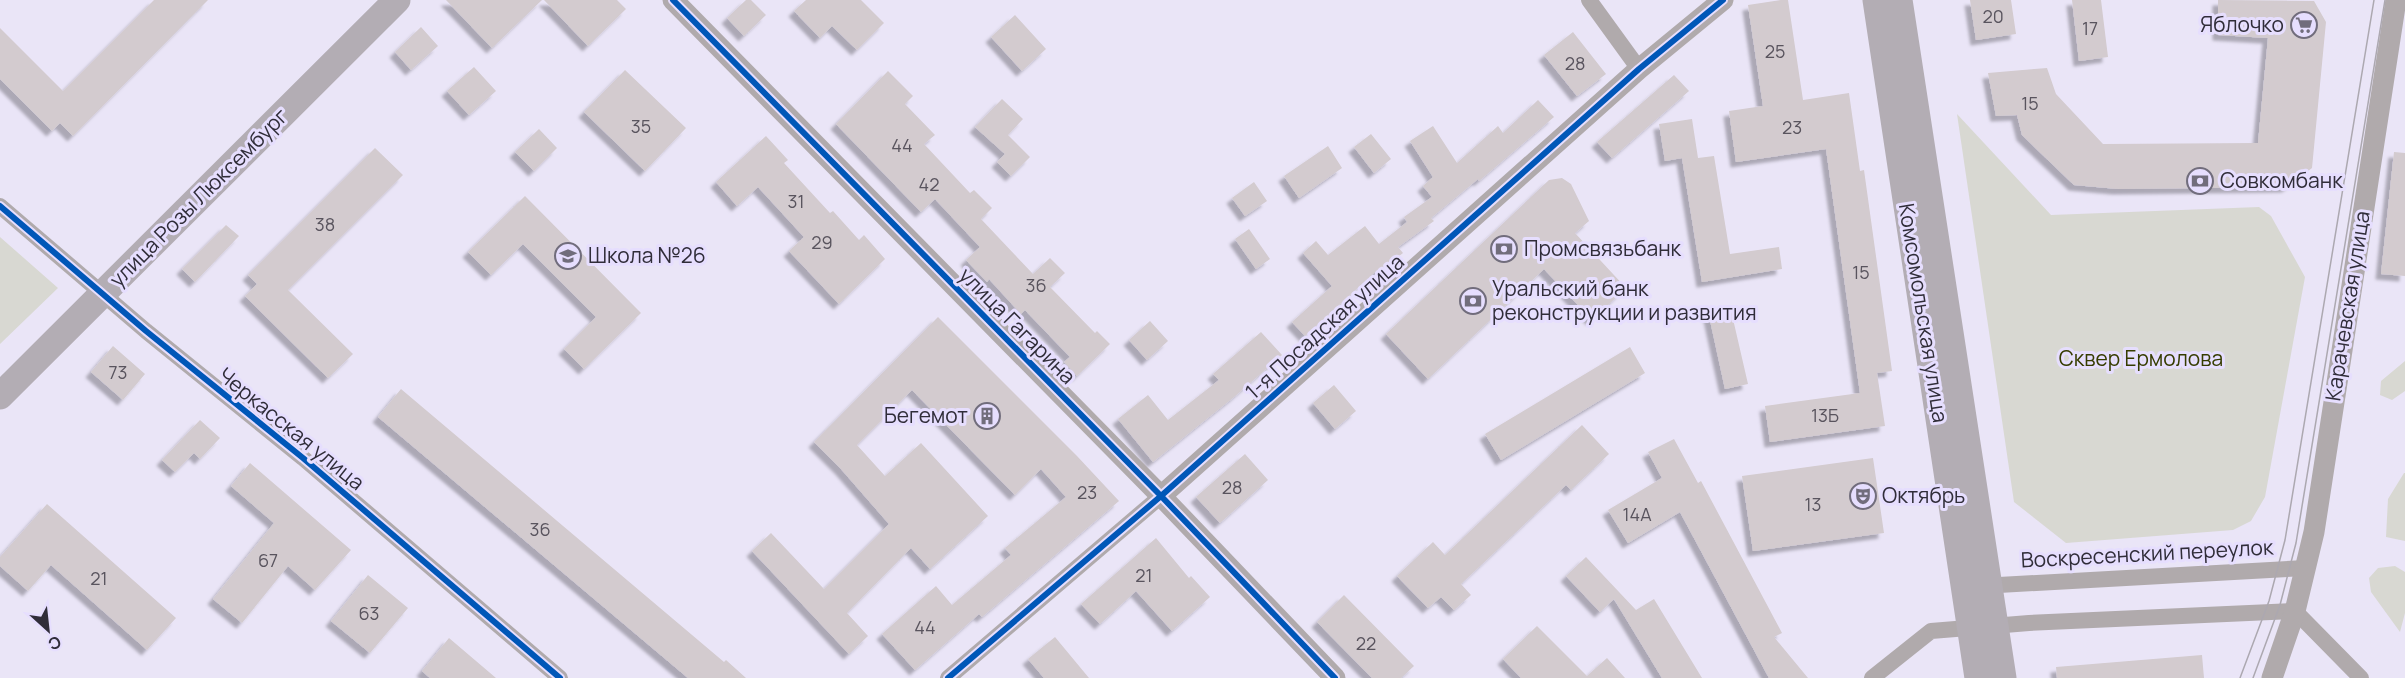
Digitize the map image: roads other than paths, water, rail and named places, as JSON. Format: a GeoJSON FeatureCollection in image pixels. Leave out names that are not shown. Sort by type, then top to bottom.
{"type":"FeatureCollection","features":[{"type":"Feature","properties":{"kind":"main road","name":"улица Розы Люксембург"},"geometry":{"type":"LineString","coordinates":[[0,396],[398,0]]}},
{"type":"Feature","properties":{"kind":"main road","name":"Комсомольская улица"},"geometry":{"type":"LineString","coordinates":[[1876,0],[1983,625]]}},
{"type":"Feature","properties":{"kind":"main road","name":"Комсомольская улица"},"geometry":{"type":"LineString","coordinates":[[1899,0],[1977,586]]}},
{"type":"Feature","properties":{"kind":"main road"},"geometry":{"type":"LineString","coordinates":[[1978,678],[1983,625]]}},
{"type":"Feature","properties":{"kind":"main road"},"geometry":{"type":"LineString","coordinates":[[1983,625],[2003,678]]}},
{"type":"Feature","properties":{"kind":"street","name":"улица Гагарина"},"geometry":{"type":"LineString","coordinates":[[672,0],[1161,496],[1335,678]]}},
{"type":"Feature","properties":{"kind":"street"},"geometry":{"type":"LineString","coordinates":[[1589,0],[1639,69]]}},
{"type":"Feature","properties":{"kind":"street","name":"1-я Посадская улица"},"geometry":{"type":"LineString","coordinates":[[948,678],[1161,496],[1639,69],[1723,0]]}},
{"type":"Feature","properties":{"kind":"street","name":"Карачевская улица"},"geometry":{"type":"LineString","coordinates":[[2272,678],[2295,611],[2306,568],[2396,0]]}},
{"type":"Feature","properties":{"kind":"street","name":"Черкасская улица"},"geometry":{"type":"LineString","coordinates":[[0,206],[103,295],[303,458],[560,678]]}},
{"type":"Feature","properties":{"kind":"street","name":"Воскресенский переулок"},"geometry":{"type":"LineString","coordinates":[[1977,586],[2306,568]]}},
{"type":"Feature","properties":{"kind":"street"},"geometry":{"type":"LineString","coordinates":[[1872,678],[1931,631],[1983,625],[2295,611],[2361,678]]}},
{"type":"Feature","properties":{"kind":"tram line"},"geometry":{"type":"LineString","coordinates":[[2240,678],[2269,601],[2285,540],[2374,0]]}},
{"type":"Feature","properties":{"kind":"tram line"},"geometry":{"type":"LineString","coordinates":[[2253,678],[2280,605],[2296,543],[2385,0]]}},
{"type":"Feature","properties":{"kind":"place","name":"Яблочко"},"geometry":{"type":"Point","coordinates":[2304,25]}},
{"type":"Feature","properties":{"kind":"place","name":"Совкомбанк"},"geometry":{"type":"Point","coordinates":[2200,181]}},
{"type":"Feature","properties":{"kind":"place","name":"Промсвязьбанк"},"geometry":{"type":"Point","coordinates":[1504,249]}},
{"type":"Feature","properties":{"kind":"place","name":"Школа №26"},"geometry":{"type":"Point","coordinates":[568,256]}},
{"type":"Feature","properties":{"kind":"place","name":"Уральский банк реконструкции и развития"},"geometry":{"type":"Point","coordinates":[1473,301]}},
{"type":"Feature","properties":{"kind":"place","name":"Бегемот"},"geometry":{"type":"Point","coordinates":[987,416]}},
{"type":"Feature","properties":{"kind":"place","name":"Октябрь"},"geometry":{"type":"Point","coordinates":[1863,496]}},
{"type":"Feature","properties":{"kind":"park label","name":"Сквер Ермолова"},"geometry":{"type":"Point","coordinates":[2141,359]}}]}
